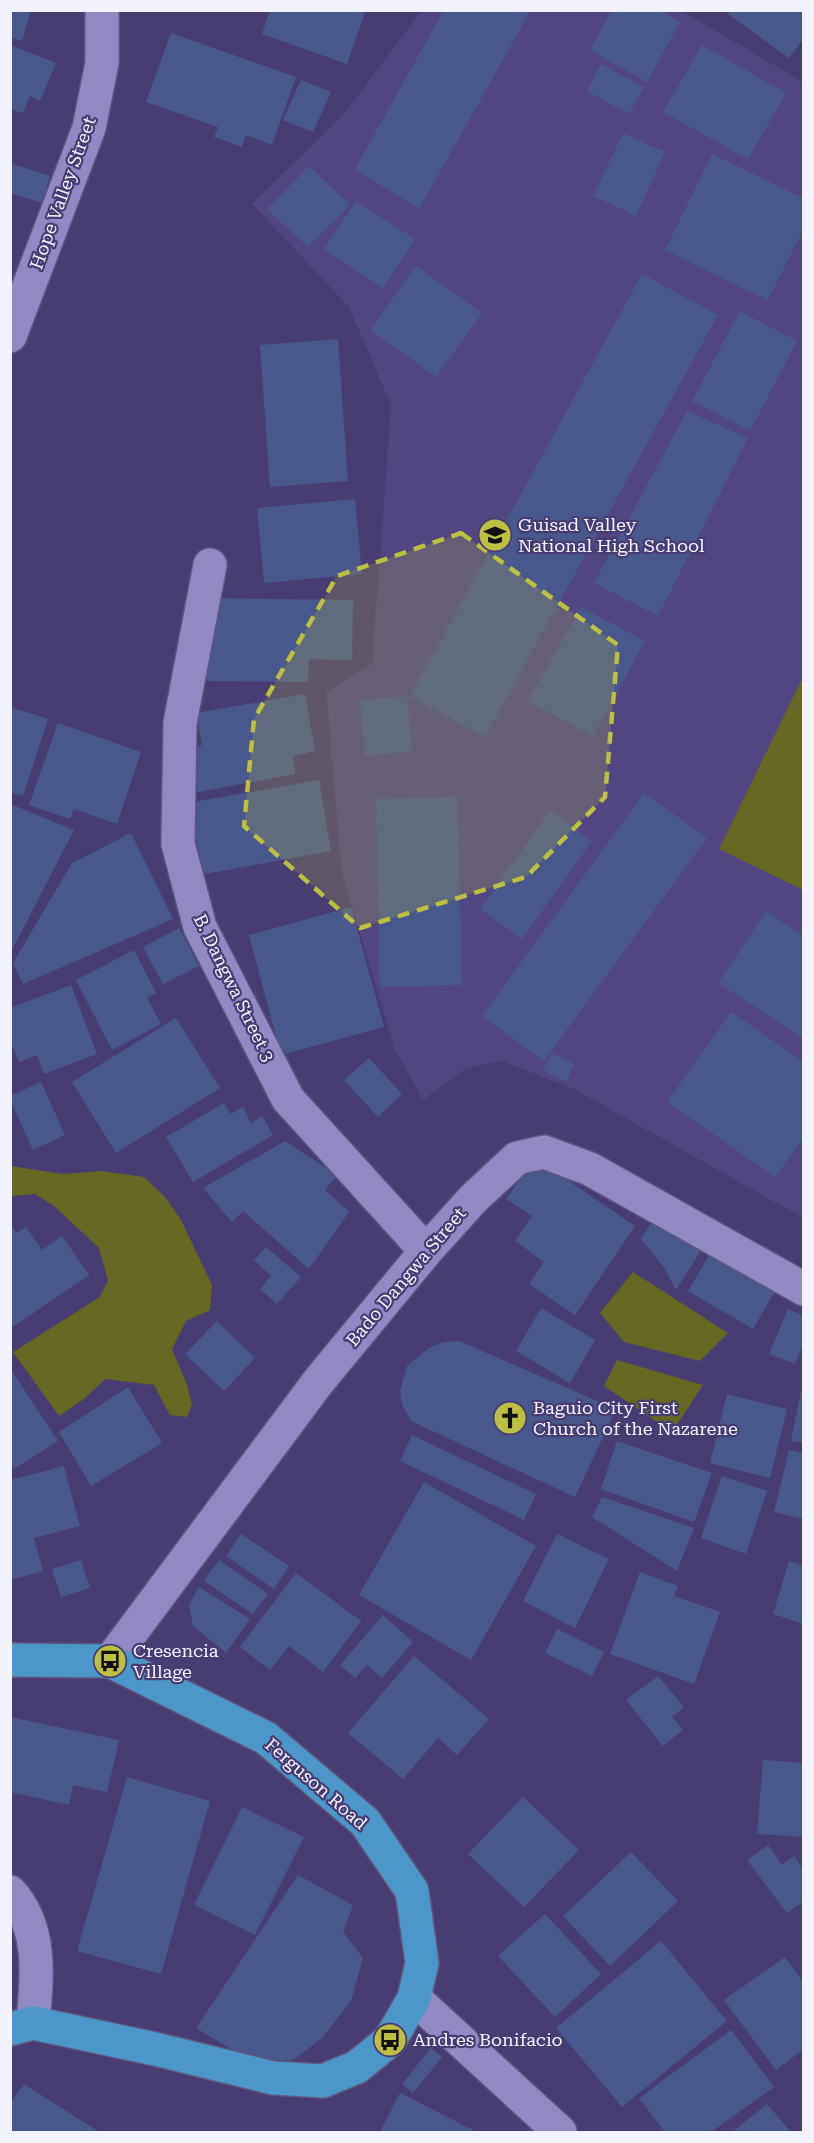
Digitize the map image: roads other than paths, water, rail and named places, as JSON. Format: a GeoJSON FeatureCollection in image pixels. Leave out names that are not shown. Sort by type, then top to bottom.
{"type":"FeatureCollection","features":[{"type":"Feature","properties":{"kind":"main road","name":"Ferguson Road"},"geometry":{"type":"LineString","coordinates":[[10,1660],[110,1661],[266,1738],[365,1822],[412,1891],[422,1963],[414,1998],[390,2040],[357,2067],[323,2081],[273,2078],[155,2049],[22,2026]]}},
{"type":"Feature","properties":{"kind":"street","name":"Hope Valley Street"},"geometry":{"type":"LineString","coordinates":[[10,336],[89,128],[102,63],[102,10]]}},
{"type":"Feature","properties":{"kind":"street","name":"B. Dangwa Street 3"},"geometry":{"type":"LineString","coordinates":[[210,566],[180,723],[178,844],[200,927],[288,1099],[426,1251]]}},
{"type":"Feature","properties":{"kind":"street","name":"Bado Dangwa Street"},"geometry":{"type":"LineString","coordinates":[[110,1661],[318,1382],[426,1251],[473,1199],[517,1158],[544,1152],[590,1169],[804,1290]]}},
{"type":"Feature","properties":{"kind":"street"},"geometry":{"type":"LineString","coordinates":[[10,1892],[18,1900],[32,1928],[37,1971],[22,2026]]}},
{"type":"Feature","properties":{"kind":"street"},"geometry":{"type":"LineString","coordinates":[[414,1998],[560,2133]]}},
{"type":"Feature","properties":{"kind":"place","name":"Guisad Valley National High School"},"geometry":{"type":"Point","coordinates":[495,535]}},
{"type":"Feature","properties":{"kind":"place","name":"Baguio City First Church of the Nazarene"},"geometry":{"type":"Point","coordinates":[510,1418]}},
{"type":"Feature","properties":{"kind":"place","name":"Cresencia Village"},"geometry":{"type":"Point","coordinates":[110,1661]}},
{"type":"Feature","properties":{"kind":"place","name":"Andres Bonifacio"},"geometry":{"type":"Point","coordinates":[390,2040]}}]}
